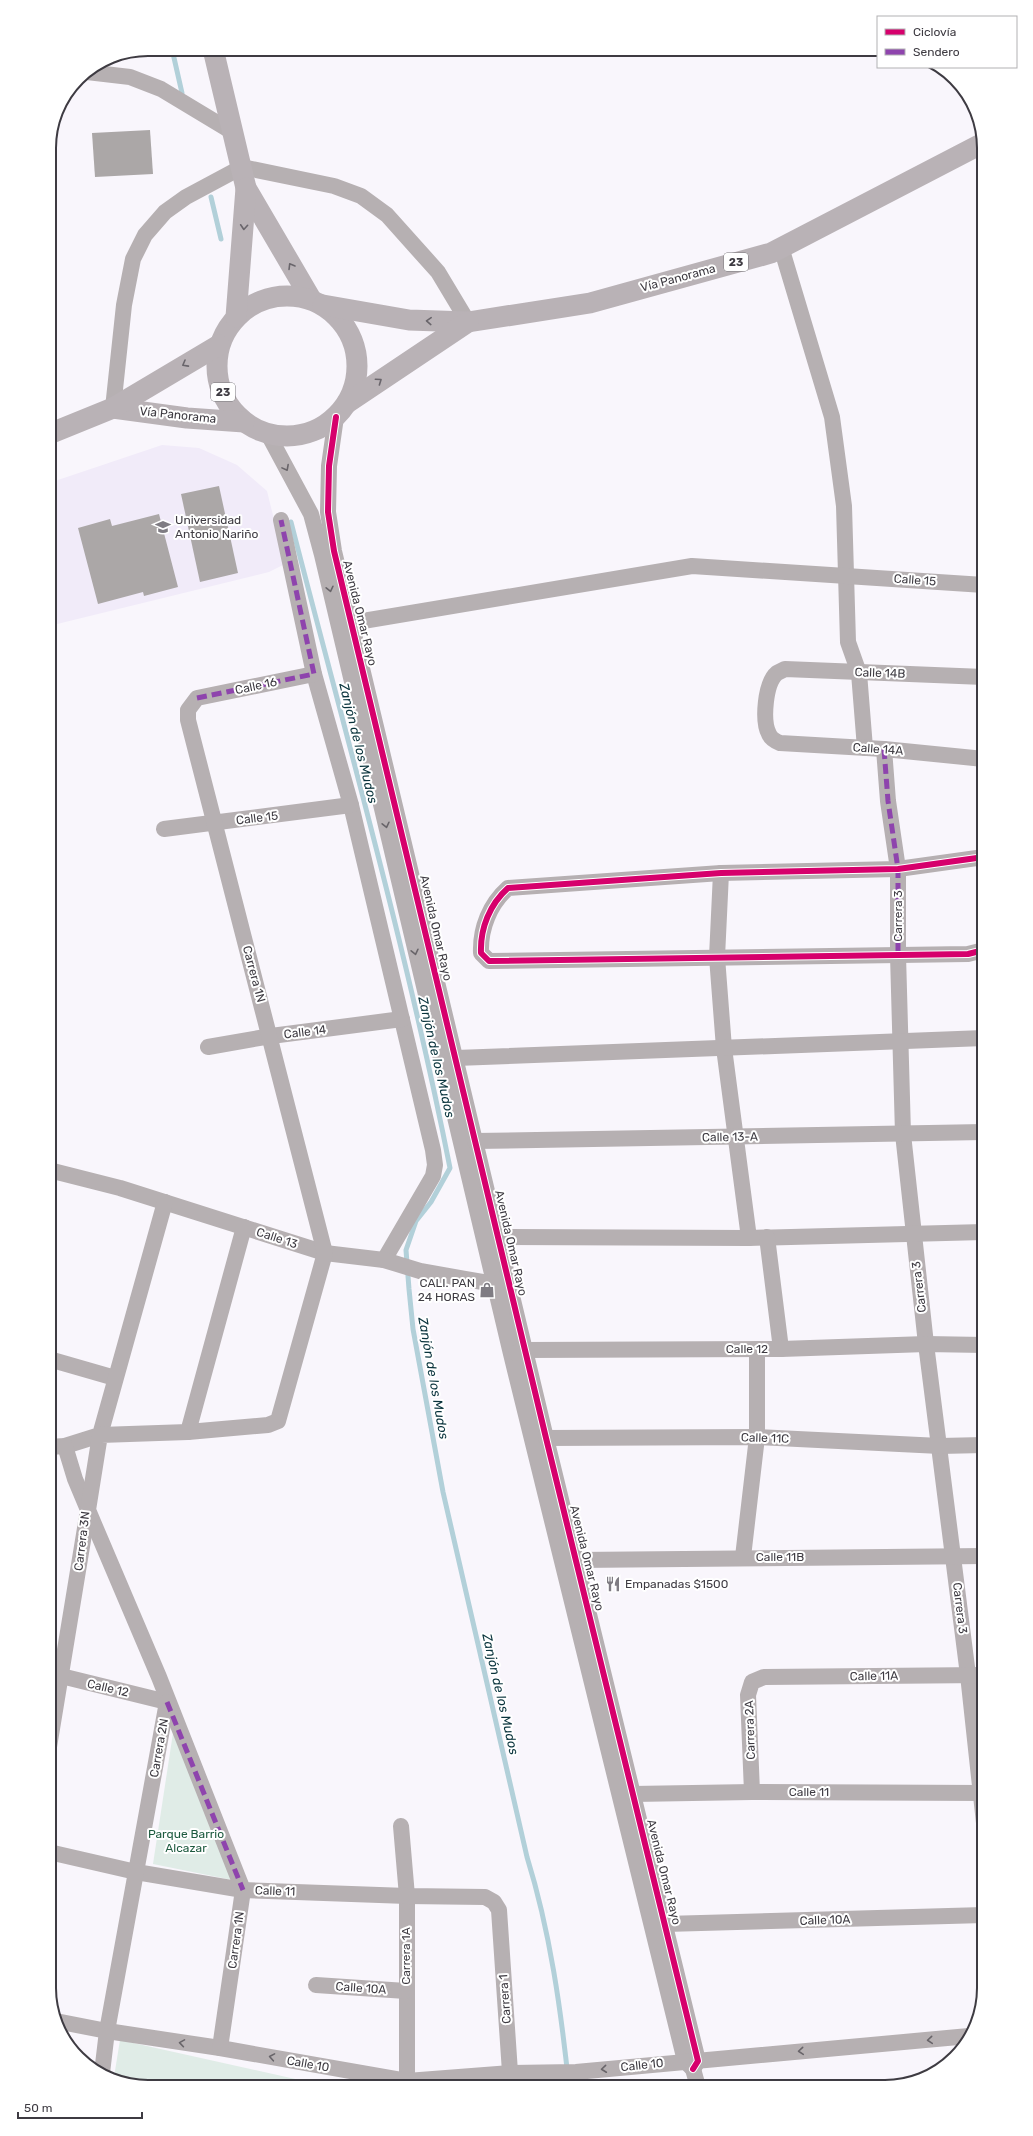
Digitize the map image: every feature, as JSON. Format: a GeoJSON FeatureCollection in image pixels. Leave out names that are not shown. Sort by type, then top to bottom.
{"type":"FeatureCollection","features":[{"type":"Feature","properties":{"kind":"main road"},"geometry":{"type":"LineString","coordinates":[[215,56],[246,188],[236,317]]}},
{"type":"Feature","properties":{"kind":"main road","name":"Vía Panorama"},"geometry":{"type":"LineString","coordinates":[[317,302],[402,319],[468,322],[590,303],[771,253],[977,146]]}},
{"type":"Feature","properties":{"kind":"main road"},"geometry":{"type":"LineString","coordinates":[[246,188],[317,302]]}},
{"type":"Feature","properties":{"kind":"main road","name":"23"},"geometry":{"type":"LineString","coordinates":[[298,295],[317,302],[340,319],[352,338],[358,360],[356,382],[341,410],[311,432],[282,436],[268,434],[244,422],[229,406],[220,387],[216,366],[219,346],[226,330],[236,317],[246,308],[271,296],[298,295]]}},
{"type":"Feature","properties":{"kind":"main road","name":"Vía Panorama"},"geometry":{"type":"LineString","coordinates":[[341,410],[468,322]]}},
{"type":"Feature","properties":{"kind":"main road","name":"Vía Panorama"},"geometry":{"type":"LineString","coordinates":[[56,431],[113,408],[219,346]]}},
{"type":"Feature","properties":{"kind":"main road","name":"Vía Panorama"},"geometry":{"type":"LineString","coordinates":[[113,408],[187,418],[244,422]]}},
{"type":"Feature","properties":{"kind":"street"},"geometry":{"type":"LineString","coordinates":[[96,73],[130,77],[161,89],[234,133]]}},
{"type":"Feature","properties":{"kind":"street"},"geometry":{"type":"LineString","coordinates":[[113,408],[126,297],[133,259],[145,235],[165,212],[186,196],[242,167],[334,186],[362,196],[387,215],[438,272],[468,322]]}},
{"type":"Feature","properties":{"kind":"street"},"geometry":{"type":"LineString","coordinates":[[781,247],[832,418],[844,506],[848,642],[860,673],[865,748]]}},
{"type":"Feature","properties":{"kind":"street","name":"Avenida Omar Rayo"},"geometry":{"type":"LineString","coordinates":[[341,410],[329,466],[328,512],[334,551],[498,1237],[501,1282]]}},
{"type":"Feature","properties":{"kind":"street","name":"Avenida Omar Rayo"},"geometry":{"type":"LineString","coordinates":[[268,434],[311,514],[313,521],[692,2063]]}},
{"type":"Feature","properties":{"kind":"street"},"geometry":{"type":"LineString","coordinates":[[281,520],[314,674],[351,806],[435,1165],[433,1176],[384,1260]]}},
{"type":"Feature","properties":{"kind":"street","name":"Calle 15"},"geometry":{"type":"LineString","coordinates":[[351,623],[692,566],[977,585]]}},
{"type":"Feature","properties":{"kind":"street","name":"Calle 14B"},"geometry":{"type":"LineString","coordinates":[[773,740],[768,733],[765,711],[767,695],[777,673],[785,669],[977,677]]}},
{"type":"Feature","properties":{"kind":"street","name":"Calle 16"},"geometry":{"type":"LineString","coordinates":[[198,698],[314,674]]}},
{"type":"Feature","properties":{"kind":"street","name":"Carrera 1N"},"geometry":{"type":"LineString","coordinates":[[198,698],[188,710],[188,720],[213,823],[270,1036],[325,1253]]}},
{"type":"Feature","properties":{"kind":"street","name":"Calle 14A"},"geometry":{"type":"LineString","coordinates":[[773,740],[780,743],[884,749],[977,758]]}},
{"type":"Feature","properties":{"kind":"street","name":"Carrera 3"},"geometry":{"type":"LineString","coordinates":[[884,749],[888,801],[898,869],[898,955],[903,1134],[926,1344],[954,1556],[976,1675],[977,1694]]}},
{"type":"Feature","properties":{"kind":"street","name":"Calle 15"},"geometry":{"type":"LineString","coordinates":[[164,829],[351,806]]}},
{"type":"Feature","properties":{"kind":"street"},"geometry":{"type":"LineString","coordinates":[[977,858],[898,869],[721,873],[508,888],[490,908],[480,942],[480,953],[490,961],[968,954],[977,952]]}},
{"type":"Feature","properties":{"kind":"street"},"geometry":{"type":"LineString","coordinates":[[721,873],[717,958],[724,1048],[749,1238]]}},
{"type":"Feature","properties":{"kind":"street","name":"Calle 14"},"geometry":{"type":"LineString","coordinates":[[208,1047],[270,1036],[402,1019]]}},
{"type":"Feature","properties":{"kind":"street"},"geometry":{"type":"LineString","coordinates":[[456,1058],[977,1038]]}},
{"type":"Feature","properties":{"kind":"street","name":"Calle 13-A"},"geometry":{"type":"LineString","coordinates":[[475,1141],[977,1132]]}},
{"type":"Feature","properties":{"kind":"street","name":"Calle 13"},"geometry":{"type":"LineString","coordinates":[[56,1172],[120,1188],[325,1253],[384,1260],[402,1264],[420,1271],[501,1282]]}},
{"type":"Feature","properties":{"kind":"street"},"geometry":{"type":"LineString","coordinates":[[88,1510],[100,1435],[164,1202]]}},
{"type":"Feature","properties":{"kind":"street"},"geometry":{"type":"LineString","coordinates":[[188,1432],[244,1227]]}},
{"type":"Feature","properties":{"kind":"street"},"geometry":{"type":"LineString","coordinates":[[498,1237],[749,1238],[977,1232]]}},
{"type":"Feature","properties":{"kind":"street"},"geometry":{"type":"LineString","coordinates":[[766,1237],[781,1349]]}},
{"type":"Feature","properties":{"kind":"street"},"geometry":{"type":"LineString","coordinates":[[56,1447],[65,1446],[100,1435],[188,1432],[268,1425],[278,1421],[325,1253]]}},
{"type":"Feature","properties":{"kind":"street","name":"Calle 12"},"geometry":{"type":"LineString","coordinates":[[518,1352],[758,1350],[926,1344],[977,1345]]}},
{"type":"Feature","properties":{"kind":"street"},"geometry":{"type":"LineString","coordinates":[[743,1557],[757,1437],[758,1350]]}},
{"type":"Feature","properties":{"kind":"street","name":"Avenida Omar Rayo"},"geometry":{"type":"LineString","coordinates":[[518,1352],[546,1438],[577,1560],[665,1924],[692,2063]]}},
{"type":"Feature","properties":{"kind":"street"},"geometry":{"type":"LineString","coordinates":[[56,1361],[115,1378]]}},
{"type":"Feature","properties":{"kind":"street","name":"Calle 11C"},"geometry":{"type":"LineString","coordinates":[[546,1438],[757,1437],[940,1446],[977,1446]]}},
{"type":"Feature","properties":{"kind":"street","name":"Carrera 3N"},"geometry":{"type":"LineString","coordinates":[[56,1670],[88,1510],[75,1479],[65,1446]]}},
{"type":"Feature","properties":{"kind":"street","name":"Carrera 2N"},"geometry":{"type":"LineString","coordinates":[[88,1510],[159,1677],[167,1702],[107,2031],[103,2068]]}},
{"type":"Feature","properties":{"kind":"street","name":"Calle 11B"},"geometry":{"type":"LineString","coordinates":[[577,1560],[743,1557],[977,1556]]}},
{"type":"Feature","properties":{"kind":"street","name":"Calle 12"},"geometry":{"type":"LineString","coordinates":[[56,1675],[167,1702]]}},
{"type":"Feature","properties":{"kind":"street","name":"Calle 11A"},"geometry":{"type":"LineString","coordinates":[[764,1677],[976,1675]]}},
{"type":"Feature","properties":{"kind":"street","name":"Carrera 2A"},"geometry":{"type":"LineString","coordinates":[[752,1792],[748,1695],[752,1682],[764,1677]]}},
{"type":"Feature","properties":{"kind":"street"},"geometry":{"type":"LineString","coordinates":[[167,1702],[243,1890]]}},
{"type":"Feature","properties":{"kind":"street","name":"Calle 11"},"geometry":{"type":"LineString","coordinates":[[634,1794],[752,1792],[977,1792]]}},
{"type":"Feature","properties":{"kind":"street","name":"Carrera 1A"},"geometry":{"type":"LineString","coordinates":[[401,1826],[407,1896],[407,2080]]}},
{"type":"Feature","properties":{"kind":"street","name":"Calle 11"},"geometry":{"type":"LineString","coordinates":[[56,1854],[136,1872],[243,1890],[407,1896],[485,1897],[494,1902],[499,1910]]}},
{"type":"Feature","properties":{"kind":"street","name":"Carrera 1N"},"geometry":{"type":"LineString","coordinates":[[220,2048],[243,1890]]}},
{"type":"Feature","properties":{"kind":"street","name":"Carrera 1"},"geometry":{"type":"LineString","coordinates":[[499,1910],[511,2080]]}},
{"type":"Feature","properties":{"kind":"street","name":"Calle 10A"},"geometry":{"type":"LineString","coordinates":[[665,1924],[977,1915]]}},
{"type":"Feature","properties":{"kind":"street","name":"Calle 10A"},"geometry":{"type":"LineString","coordinates":[[316,1985],[406,1991]]}},
{"type":"Feature","properties":{"kind":"street","name":"Calle 10"},"geometry":{"type":"LineString","coordinates":[[63,2022],[107,2031],[220,2048],[386,2080]]}},
{"type":"Feature","properties":{"kind":"street","name":"Calle 10"},"geometry":{"type":"LineString","coordinates":[[511,2080],[568,2072],[692,2063],[963,2037]]}},
{"type":"Feature","properties":{"kind":"street"},"geometry":{"type":"LineString","coordinates":[[692,2063],[696,2080]]}},
{"type":"Feature","properties":{"kind":"shaded area","name":"Universidad Antonio Nariño"},"geometry":{"type":"Polygon","coordinates":[[[162,445],[199,448],[237,465],[267,491],[285,564],[269,572],[56,624],[56,481],[162,445]]]}},
{"type":"Feature","properties":{"kind":"green space","name":"Parque Barrio Alcazar"},"geometry":{"type":"Polygon","coordinates":[[[173,1733],[232,1880],[153,1864],[173,1733]]]}},
{"type":"Feature","properties":{"kind":"green space"},"geometry":{"type":"Polygon","coordinates":[[[120,2040],[300,2080],[142,2080],[115,2074],[120,2040]]]}},
{"type":"Feature","properties":{"kind":"building"},"geometry":{"type":"Polygon","coordinates":[[[150,130],[153,174],[95,177],[92,133],[150,130]]]}},
{"type":"Feature","properties":{"kind":"building"},"geometry":{"type":"Polygon","coordinates":[[[219,486],[238,573],[200,582],[181,494],[219,486]]]}},
{"type":"Feature","properties":{"kind":"building"},"geometry":{"type":"Polygon","coordinates":[[[159,514],[178,587],[144,596],[143,592],[98,604],[78,528],[110,519],[112,526],[159,514]]]}},
{"type":"Feature","properties":{"kind":"waterway","name":"Zanjón de los Mudos"},"geometry":{"type":"LineString","coordinates":[[174,56],[182,93]]}},
{"type":"Feature","properties":{"kind":"waterway","name":"Zanjón de los Mudos"},"geometry":{"type":"LineString","coordinates":[[211,197],[221,239]]}},
{"type":"Feature","properties":{"kind":"waterway","name":"Zanjón de los Mudos"},"geometry":{"type":"LineString","coordinates":[[291,522],[415,1005],[450,1168],[431,1202],[416,1221],[406,1250],[413,1329],[443,1492],[527,1857],[542,1913],[554,1971],[568,2080]]}},
{"type":"Feature","properties":{"kind":"marked path"},"geometry":{"type":"LineString","coordinates":[[197,698],[314,674],[281,520]]}},
{"type":"Feature","properties":{"kind":"marked path"},"geometry":{"type":"LineString","coordinates":[[884,749],[888,801],[898,869],[898,955]]}},
{"type":"Feature","properties":{"kind":"marked path"},"geometry":{"type":"LineString","coordinates":[[167,1702],[243,1890]]}},
{"type":"Feature","properties":{"kind":"cycle path"},"geometry":{"type":"LineString","coordinates":[[336,417],[329,466],[328,512],[334,551],[546,1438],[698,2061],[693,2069]]}},
{"type":"Feature","properties":{"kind":"cycle path"},"geometry":{"type":"LineString","coordinates":[[977,858],[898,869],[721,873],[508,888],[496,901],[487,917],[482,935],[481,953],[489,961],[968,954],[977,952]]}},
{"type":"Feature","properties":{"kind":"place","name":"Universidad Antonio Nariño"},"geometry":{"type":"Point","coordinates":[163,527]}},
{"type":"Feature","properties":{"kind":"place","name":"CALI. PAN 24 HORAS"},"geometry":{"type":"Point","coordinates":[487,1290]}},
{"type":"Feature","properties":{"kind":"place","name":"Empanadas $1500"},"geometry":{"type":"Point","coordinates":[613,1584]}}]}
